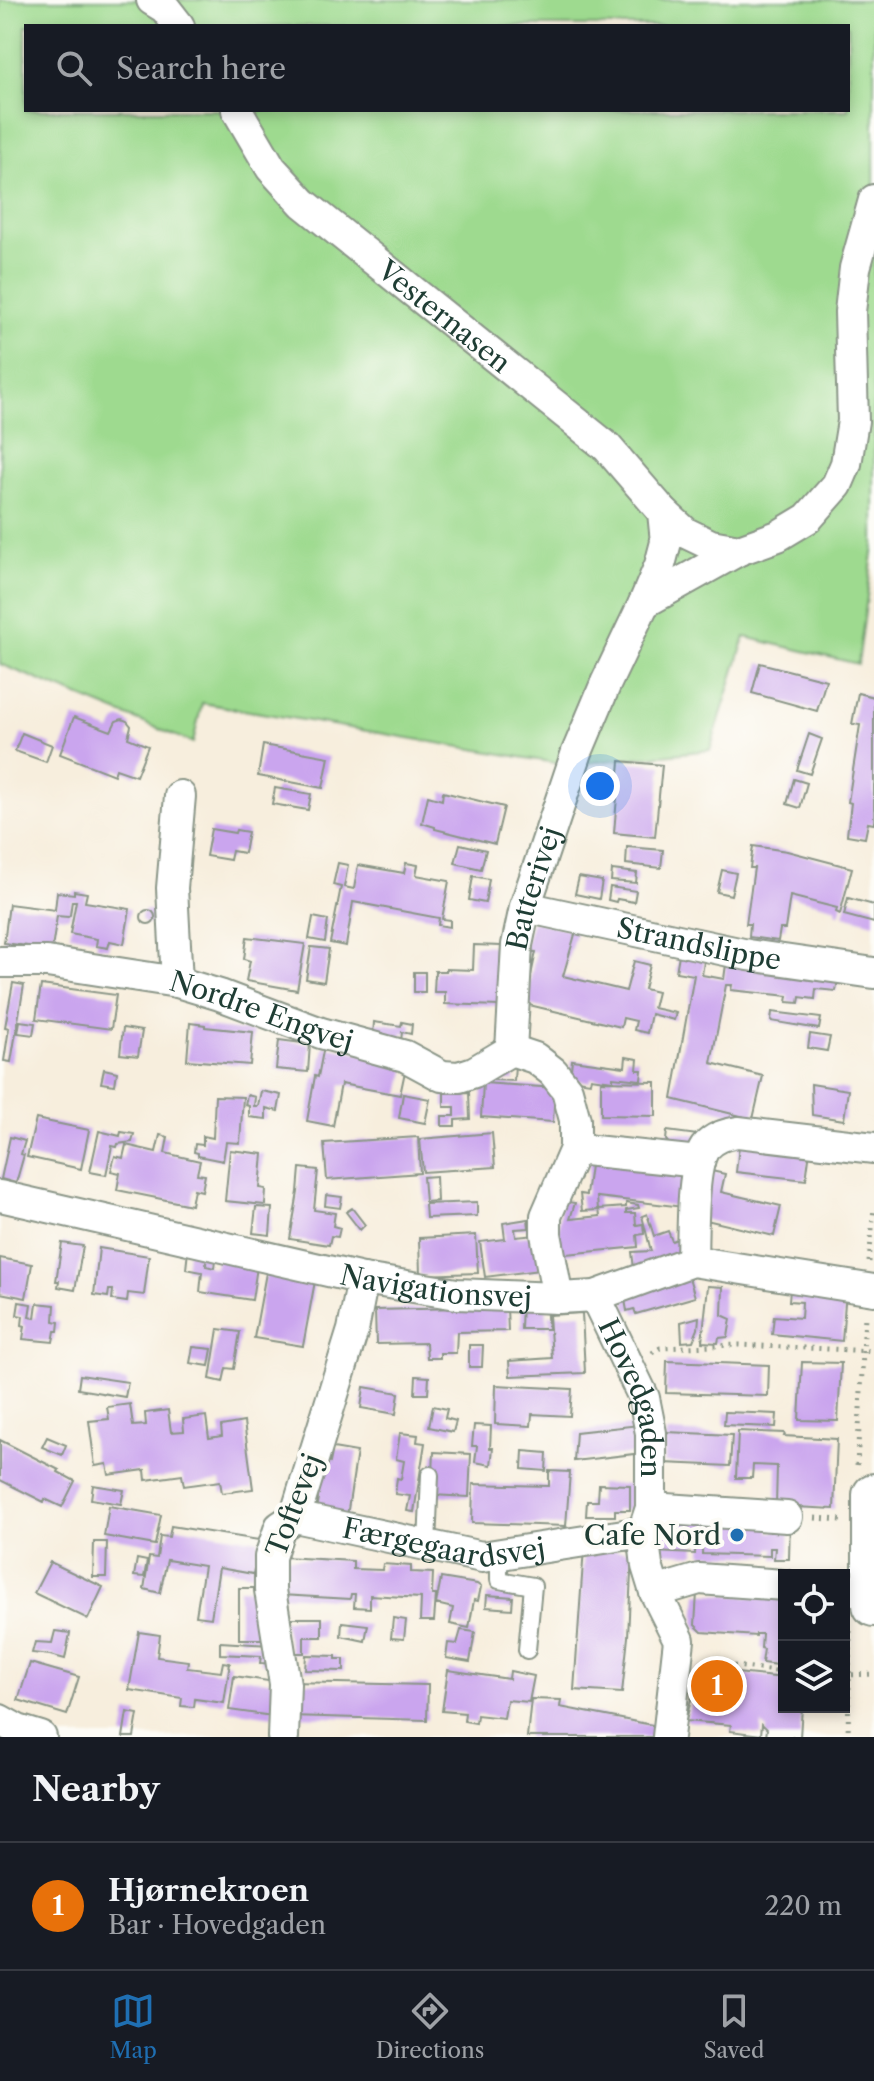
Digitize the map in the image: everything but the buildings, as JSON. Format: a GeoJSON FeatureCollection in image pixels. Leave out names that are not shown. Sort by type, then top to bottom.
{"type":"FeatureCollection","features":[{"type":"Feature","properties":{"kind":"street"},"geometry":{"type":"LineString","coordinates":[[152,0],[165,8],[177,24]]}},
{"type":"Feature","properties":{"kind":"street","name":"Vesternasen"},"geometry":{"type":"LineString","coordinates":[[238,112],[271,168],[303,203],[607,447],[663,512]]}},
{"type":"Feature","properties":{"kind":"street"},"geometry":{"type":"LineString","coordinates":[[644,603],[739,550],[778,536],[808,518],[837,485],[846,464],[853,421],[850,312],[855,268],[867,244],[874,200]]}},
{"type":"Feature","properties":{"kind":"street"},"geometry":{"type":"LineString","coordinates":[[663,512],[686,533],[711,545],[739,550]]}},
{"type":"Feature","properties":{"kind":"street","name":"Batterivej"},"geometry":{"type":"LineString","coordinates":[[511,1050],[517,945],[525,907],[577,752],[660,565],[666,542],[663,512]]}},
{"type":"Feature","properties":{"kind":"street"},"geometry":{"type":"LineString","coordinates":[[177,982],[172,888],[180,796]]}},
{"type":"Feature","properties":{"kind":"street","name":"Strandslippe"},"geometry":{"type":"LineString","coordinates":[[525,907],[748,955],[874,973]]}},
{"type":"Feature","properties":{"kind":"street","name":"Nordre Engvej"},"geometry":{"type":"LineString","coordinates":[[0,962],[47,962],[177,982],[321,1033],[405,1056],[442,1076],[459,1077],[474,1072],[511,1050]]}},
{"type":"Feature","properties":{"kind":"street","name":"Hovedgaden"},"geometry":{"type":"LineString","coordinates":[[511,1050],[535,1058],[553,1072],[567,1090],[575,1120],[575,1149],[546,1216],[546,1234],[558,1298]]}},
{"type":"Feature","properties":{"kind":"street"},"geometry":{"type":"LineString","coordinates":[[692,1261],[693,1211],[699,1162],[706,1147],[722,1135],[738,1132],[874,1148]]}},
{"type":"Feature","properties":{"kind":"street"},"geometry":{"type":"LineString","coordinates":[[575,1149],[699,1162]]}},
{"type":"Feature","properties":{"kind":"street","name":"Navigationsvej"},"geometry":{"type":"LineString","coordinates":[[0,1196],[363,1279],[457,1294],[558,1298],[595,1296],[692,1261],[874,1290]]}},
{"type":"Feature","properties":{"kind":"street","name":"Toftevej"},"geometry":{"type":"LineString","coordinates":[[283,1737],[285,1684],[270,1590],[270,1557],[280,1527],[295,1517],[353,1330],[363,1279]]}},
{"type":"Feature","properties":{"kind":"street","name":"Hovedgaden"},"geometry":{"type":"LineString","coordinates":[[595,1296],[644,1398],[651,1433],[647,1566],[655,1592],[679,1640],[668,1737]]}},
{"type":"Feature","properties":{"kind":"street"},"geometry":{"type":"LineString","coordinates":[[864,1508],[874,1605]]}},
{"type":"Feature","properties":{"kind":"street","name":"Færgegaardsvej"},"geometry":{"type":"LineString","coordinates":[[295,1517],[482,1557],[647,1520],[787,1517]]}},
{"type":"Feature","properties":{"kind":"street"},"geometry":{"type":"LineString","coordinates":[[655,1592],[699,1579],[778,1585]]}},
{"type":"Feature","properties":{"kind":"street"},"geometry":{"type":"LineString","coordinates":[[850,1590],[873,1590]]}},
{"type":"Feature","properties":{"kind":"street"},"geometry":{"type":"LineString","coordinates":[[0,1720],[41,1737]]}},
{"type":"Feature","properties":{"kind":"lane"},"geometry":{"type":"LineString","coordinates":[[427,1545],[430,1475]]}},
{"type":"Feature","properties":{"kind":"lane"},"geometry":{"type":"LineString","coordinates":[[499,1554],[499,1580],[533,1586],[527,1650]]}},
{"type":"Feature","properties":{"kind":"path"},"geometry":{"type":"LineString","coordinates":[[629,1365],[660,1348],[739,1345],[874,1351]]}},
{"type":"Feature","properties":{"kind":"path"},"geometry":{"type":"LineString","coordinates":[[787,1517],[864,1508]]}},
{"type":"Feature","properties":{"kind":"path"},"geometry":{"type":"LineString","coordinates":[[677,1659],[778,1671]]}},
{"type":"Feature","properties":{"kind":"path"},"geometry":{"type":"LineString","coordinates":[[850,1675],[874,1674]]}},
{"type":"Feature","properties":{"kind":"green space"},"geometry":{"type":"Polygon","coordinates":[[[0,0],[874,0],[874,545],[858,664],[745,637],[710,750],[567,765],[202,703],[193,743],[0,664],[0,0]]]}},
{"type":"Feature","properties":{"kind":"place","name":"Cafe Nord"},"geometry":{"type":"Point","coordinates":[737,1535]}},
{"type":"Feature","properties":{"kind":"place","name":"Hjørnekroen"},"geometry":{"type":"Point","coordinates":[717,1686]}}]}
